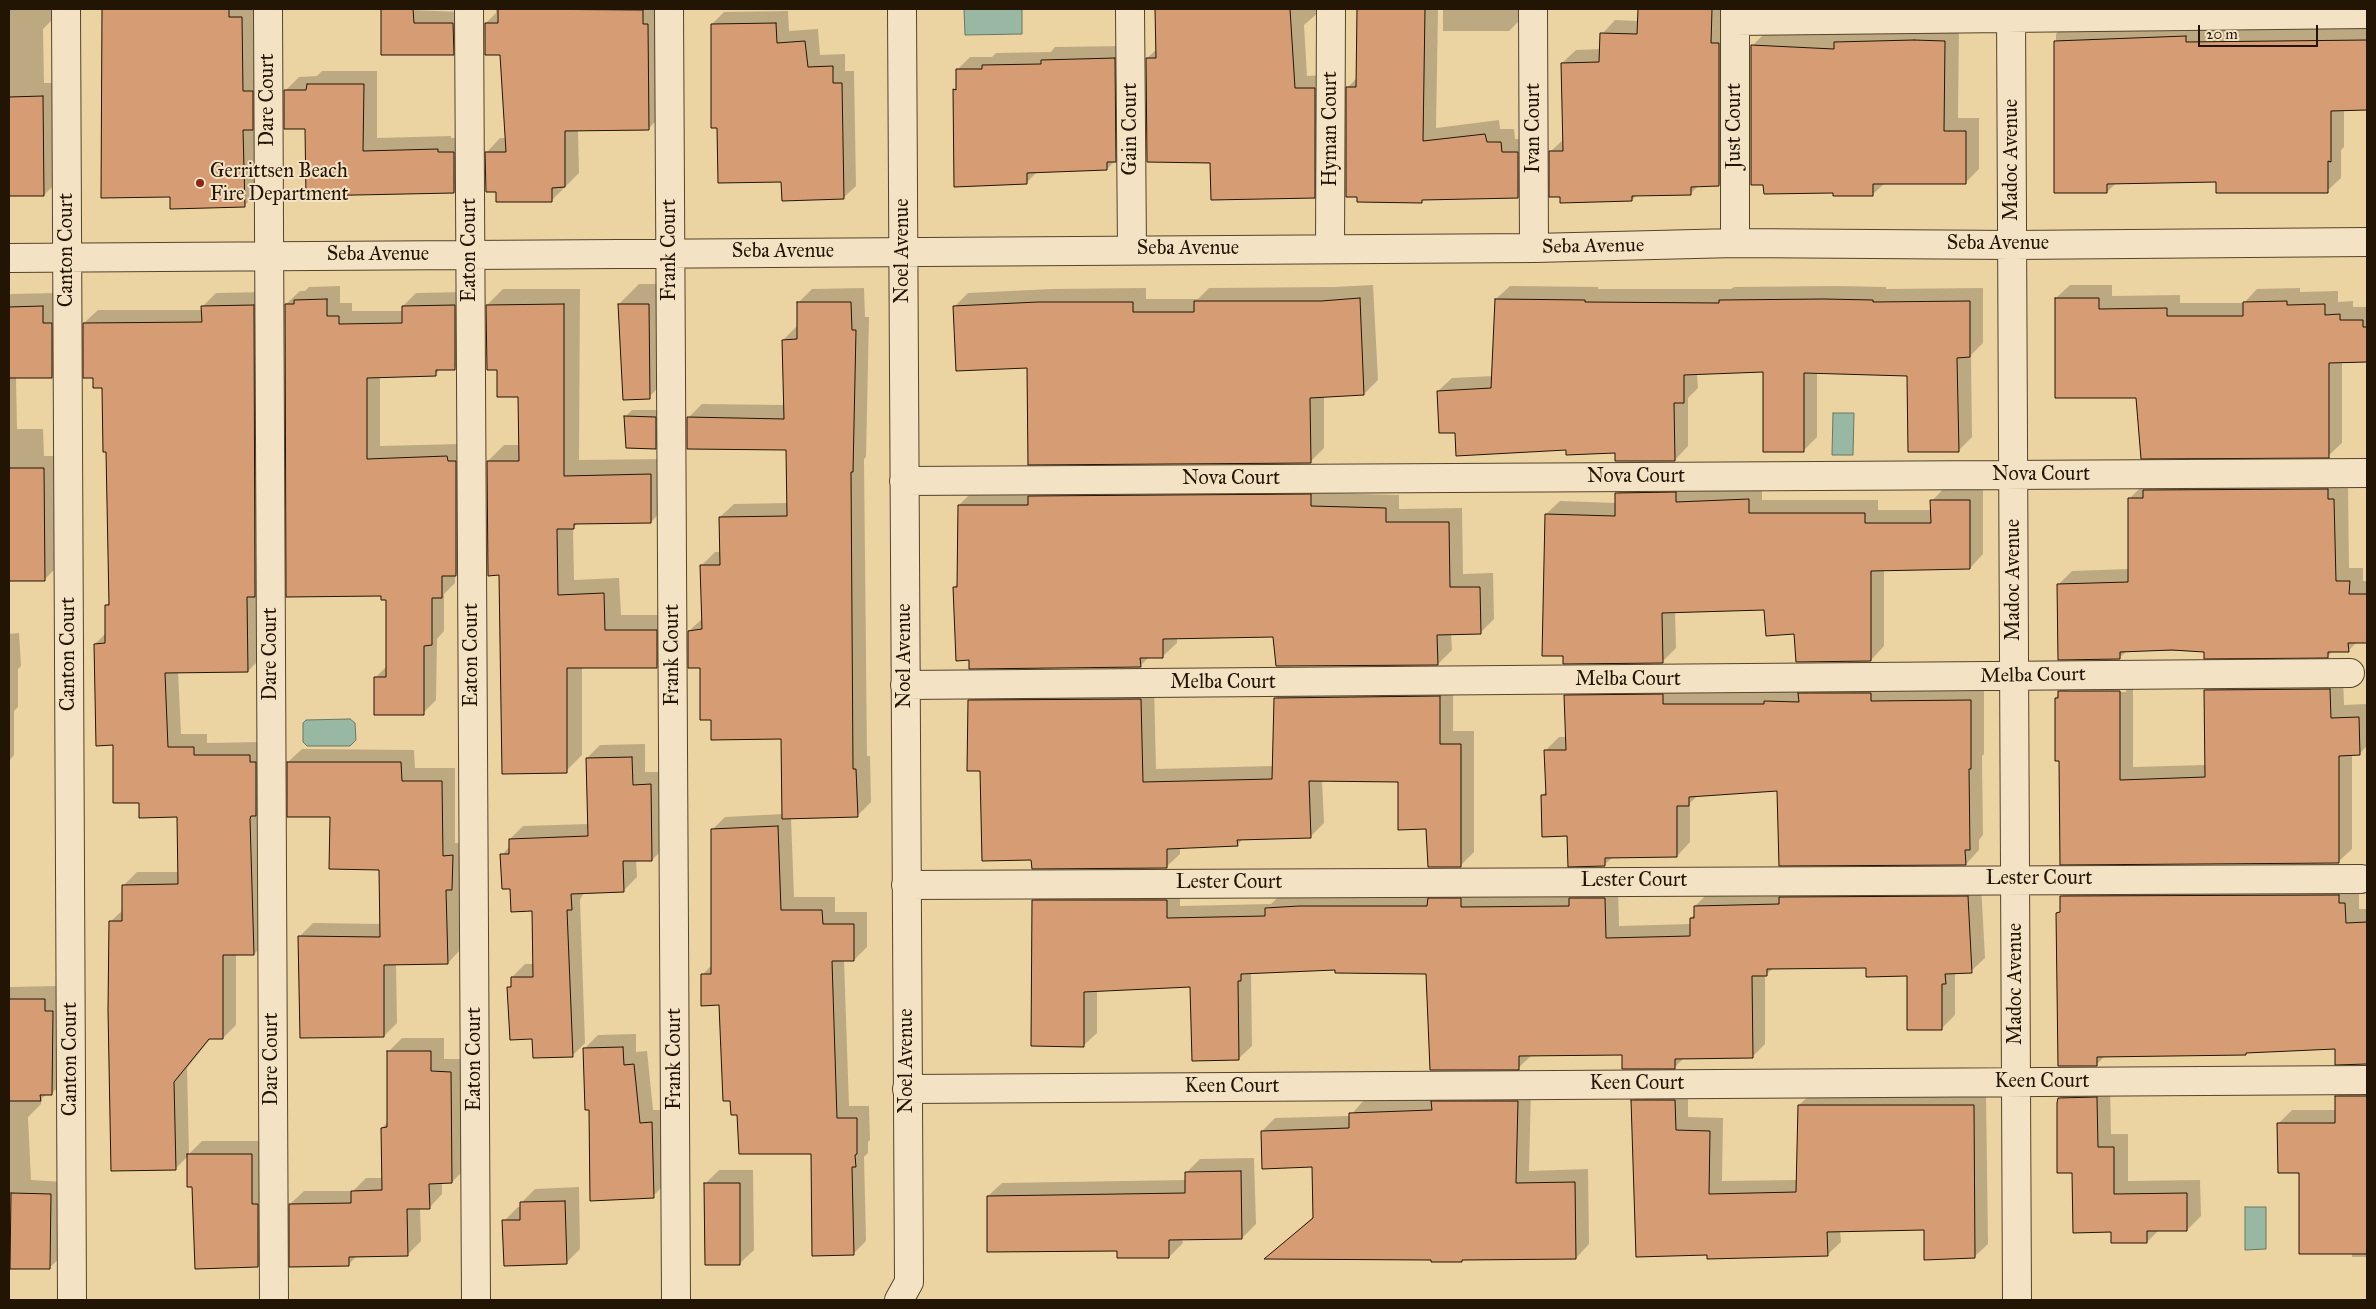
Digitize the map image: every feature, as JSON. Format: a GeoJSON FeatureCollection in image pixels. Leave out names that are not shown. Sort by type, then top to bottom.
{"type":"FeatureCollection","features":[{"type":"Feature","properties":{"kind":"street","name":"Canton Court"},"geometry":{"type":"LineString","coordinates":[[66,9],[72,1300]]}},
{"type":"Feature","properties":{"kind":"street","name":"Dare Court"},"geometry":{"type":"LineString","coordinates":[[268,9],[274,1300]]}},
{"type":"Feature","properties":{"kind":"street","name":"Eaton Court"},"geometry":{"type":"LineString","coordinates":[[469,9],[476,1300]]}},
{"type":"Feature","properties":{"kind":"street","name":"Frank Court"},"geometry":{"type":"LineString","coordinates":[[669,9],[676,1300]]}},
{"type":"Feature","properties":{"kind":"street","name":"Noel Avenue"},"geometry":{"type":"LineString","coordinates":[[899,1300],[909,1282],[902,9]]}},
{"type":"Feature","properties":{"kind":"street","name":"Gain Court"},"geometry":{"type":"LineString","coordinates":[[1130,9],[1132,249]]}},
{"type":"Feature","properties":{"kind":"street","name":"Hyman Court"},"geometry":{"type":"LineString","coordinates":[[1330,248],[1331,9]]}},
{"type":"Feature","properties":{"kind":"street","name":"Ivan Court"},"geometry":{"type":"LineString","coordinates":[[1533,9],[1534,248]]}},
{"type":"Feature","properties":{"kind":"street"},"geometry":{"type":"LineString","coordinates":[[1735,15],[2011,13],[2367,14]]}},
{"type":"Feature","properties":{"kind":"street","name":"Madoc Avenue"},"geometry":{"type":"LineString","coordinates":[[2011,13],[2017,1300]]}},
{"type":"Feature","properties":{"kind":"street","name":"Just Court"},"geometry":{"type":"LineString","coordinates":[[1735,15],[1735,244]]}},
{"type":"Feature","properties":{"kind":"street","name":"Seba Avenue"},"geometry":{"type":"LineString","coordinates":[[9,258],[1132,249],[1534,248],[1735,244],[2012,245],[2367,242]]}},
{"type":"Feature","properties":{"kind":"street","name":"Nova Court"},"geometry":{"type":"LineString","coordinates":[[904,480],[2367,473]]}},
{"type":"Feature","properties":{"kind":"street","name":"Melba Court"},"geometry":{"type":"LineString","coordinates":[[905,685],[2350,673]]}},
{"type":"Feature","properties":{"kind":"street","name":"Lester Court"},"geometry":{"type":"LineString","coordinates":[[906,885],[2361,879]]}},
{"type":"Feature","properties":{"kind":"street","name":"Keen Court"},"geometry":{"type":"LineString","coordinates":[[907,1089],[2367,1080]]}},
{"type":"Feature","properties":{"kind":"shaded area"},"geometry":{"type":"Polygon","coordinates":[[[964,9],[1022,9],[1022,34],[965,35],[964,9]]]}},
{"type":"Feature","properties":{"kind":"shaded area"},"geometry":{"type":"Polygon","coordinates":[[[1833,413],[1854,413],[1853,455],[1832,455],[1833,413]]]}},
{"type":"Feature","properties":{"kind":"shaded area"},"geometry":{"type":"Polygon","coordinates":[[[350,719],[355,723],[356,740],[350,746],[307,746],[303,742],[303,723],[306,720],[350,719]]]}},
{"type":"Feature","properties":{"kind":"shaded area"},"geometry":{"type":"Polygon","coordinates":[[[2245,1207],[2266,1207],[2266,1249],[2245,1250],[2245,1207]]]}},
{"type":"Feature","properties":{"kind":"building"},"geometry":{"type":"Polygon","coordinates":[[[102,9],[229,9],[229,17],[242,17],[243,91],[253,91],[253,130],[243,130],[245,207],[170,209],[170,197],[101,198],[102,9]]]}},
{"type":"Feature","properties":{"kind":"building"},"geometry":{"type":"Polygon","coordinates":[[[381,9],[413,9],[414,23],[453,23],[454,55],[381,55],[381,9]]]}},
{"type":"Feature","properties":{"kind":"building"},"geometry":{"type":"Polygon","coordinates":[[[498,9],[643,10],[643,24],[648,24],[649,130],[565,131],[565,187],[552,188],[552,202],[496,202],[496,192],[486,192],[485,152],[506,152],[500,55],[485,55],[485,23],[498,23],[498,9]]]}},
{"type":"Feature","properties":{"kind":"building"},"geometry":{"type":"Polygon","coordinates":[[[1155,9],[1290,9],[1295,88],[1315,88],[1315,198],[1211,200],[1210,163],[1147,162],[1146,58],[1156,58],[1155,9]]]}},
{"type":"Feature","properties":{"kind":"building"},"geometry":{"type":"Polygon","coordinates":[[[1357,9],[1425,9],[1423,141],[1485,134],[1487,142],[1501,142],[1502,152],[1518,152],[1518,198],[1422,200],[1422,203],[1357,202],[1357,197],[1346,197],[1346,87],[1356,87],[1357,9]]]}},
{"type":"Feature","properties":{"kind":"building"},"geometry":{"type":"Polygon","coordinates":[[[1638,9],[1712,9],[1711,43],[1719,43],[1719,186],[1691,187],[1691,195],[1632,196],[1632,201],[1560,203],[1560,197],[1549,197],[1549,151],[1563,151],[1561,63],[1599,62],[1600,33],[1637,34],[1638,9]]]}},
{"type":"Feature","properties":{"kind":"building"},"geometry":{"type":"Polygon","coordinates":[[[776,23],[777,43],[805,41],[808,67],[833,66],[833,83],[842,83],[844,199],[782,201],[781,182],[718,183],[717,128],[711,128],[711,24],[776,23]]]}},
{"type":"Feature","properties":{"kind":"building"},"geometry":{"type":"Polygon","coordinates":[[[2186,36],[2186,42],[2367,40],[2367,110],[2331,111],[2331,162],[2328,161],[2328,193],[2216,193],[2216,182],[2107,184],[2107,193],[2054,193],[2054,41],[2186,36]]]}},
{"type":"Feature","properties":{"kind":"building"},"geometry":{"type":"Polygon","coordinates":[[[1945,41],[1944,131],[1966,131],[1966,184],[1873,184],[1873,196],[1833,196],[1833,193],[1764,194],[1763,185],[1751,185],[1751,45],[1834,49],[1834,42],[1945,41]]]}},
{"type":"Feature","properties":{"kind":"building"},"geometry":{"type":"Polygon","coordinates":[[[1115,58],[1116,162],[1107,162],[1107,170],[1027,173],[1027,184],[954,187],[953,89],[956,90],[956,69],[982,69],[982,65],[1041,64],[1041,60],[1115,58]]]}},
{"type":"Feature","properties":{"kind":"building"},"geometry":{"type":"Polygon","coordinates":[[[307,84],[364,84],[363,151],[438,149],[438,152],[454,152],[454,193],[306,196],[305,129],[284,129],[284,90],[306,90],[307,84]]]}},
{"type":"Feature","properties":{"kind":"building"},"geometry":{"type":"Polygon","coordinates":[[[43,96],[44,196],[9,196],[9,97],[43,96]]]}},
{"type":"Feature","properties":{"kind":"building"},"geometry":{"type":"Polygon","coordinates":[[[1360,298],[1364,395],[1310,398],[1311,463],[1028,465],[1027,368],[956,371],[953,306],[1038,302],[1133,302],[1133,312],[1194,312],[1194,301],[1321,301],[1360,298]]]}},
{"type":"Feature","properties":{"kind":"building"},"geometry":{"type":"Polygon","coordinates":[[[2055,298],[2099,298],[2099,309],[2167,308],[2167,316],[2243,316],[2243,302],[2287,301],[2287,305],[2325,304],[2325,315],[2340,314],[2340,320],[2363,320],[2363,327],[2367,327],[2367,362],[2329,363],[2329,458],[2141,459],[2136,398],[2055,398],[2055,298]]]}},
{"type":"Feature","properties":{"kind":"building"},"geometry":{"type":"Polygon","coordinates":[[[327,299],[327,316],[339,316],[339,324],[402,323],[402,306],[455,305],[455,370],[436,370],[436,376],[367,378],[367,459],[447,456],[448,461],[456,461],[456,576],[442,576],[442,598],[432,598],[432,645],[424,646],[424,715],[374,715],[374,677],[386,677],[386,600],[381,600],[381,596],[286,597],[285,304],[294,304],[294,300],[327,299]]]}},
{"type":"Feature","properties":{"kind":"building"},"geometry":{"type":"Polygon","coordinates":[[[1495,299],[1719,303],[1719,300],[1824,299],[1873,300],[1873,302],[1970,301],[1970,357],[1957,358],[1959,452],[1908,452],[1907,376],[1804,373],[1804,452],[1763,452],[1763,372],[1684,375],[1684,403],[1674,403],[1675,461],[1615,461],[1615,453],[1566,455],[1566,450],[1456,456],[1455,433],[1439,433],[1437,391],[1491,388],[1495,299]]]}},
{"type":"Feature","properties":{"kind":"building"},"geometry":{"type":"Polygon","coordinates":[[[797,302],[851,302],[852,330],[856,330],[853,472],[851,472],[853,769],[856,769],[858,817],[782,819],[781,739],[711,740],[711,720],[700,720],[700,668],[688,668],[688,631],[702,629],[700,565],[720,565],[719,517],[787,516],[786,450],[687,449],[687,417],[784,419],[782,340],[797,339],[797,302]]]}},
{"type":"Feature","properties":{"kind":"building"},"geometry":{"type":"Polygon","coordinates":[[[564,304],[564,476],[651,474],[651,523],[574,524],[574,529],[557,529],[558,595],[604,593],[605,630],[657,630],[657,668],[567,668],[567,773],[502,774],[499,575],[488,576],[487,461],[519,461],[518,397],[497,397],[497,370],[487,370],[486,305],[564,304]]]}},
{"type":"Feature","properties":{"kind":"building"},"geometry":{"type":"Polygon","coordinates":[[[618,304],[649,304],[650,399],[623,400],[618,304]]]}},
{"type":"Feature","properties":{"kind":"building"},"geometry":{"type":"Polygon","coordinates":[[[254,305],[255,597],[247,597],[248,672],[165,673],[168,747],[194,747],[194,755],[250,755],[250,762],[256,762],[256,816],[251,816],[250,819],[254,955],[223,955],[223,1039],[209,1039],[174,1082],[176,1170],[111,1171],[108,1010],[109,921],[122,921],[122,885],[178,884],[177,817],[139,818],[139,803],[113,803],[113,745],[96,746],[94,644],[105,643],[105,605],[109,605],[106,452],[103,452],[102,388],[93,388],[93,378],[83,378],[83,323],[202,322],[201,306],[254,305]]]}},
{"type":"Feature","properties":{"kind":"building"},"geometry":{"type":"Polygon","coordinates":[[[43,306],[43,323],[52,323],[52,378],[9,378],[9,307],[43,306]]]}},
{"type":"Feature","properties":{"kind":"building"},"geometry":{"type":"Polygon","coordinates":[[[624,416],[656,417],[656,449],[626,448],[624,416]]]}},
{"type":"Feature","properties":{"kind":"building"},"geometry":{"type":"Polygon","coordinates":[[[9,468],[44,468],[45,581],[9,581],[9,468]]]}},
{"type":"Feature","properties":{"kind":"building"},"geometry":{"type":"Polygon","coordinates":[[[2328,489],[2328,499],[2334,499],[2336,581],[2350,581],[2349,594],[2367,594],[2367,643],[2348,643],[2349,652],[2328,652],[2328,658],[2204,659],[2204,652],[2172,650],[2120,652],[2120,659],[2058,660],[2057,584],[2128,582],[2128,498],[2143,498],[2143,490],[2328,489]]]}},
{"type":"Feature","properties":{"kind":"building"},"geometry":{"type":"Polygon","coordinates":[[[1676,492],[1676,502],[1749,499],[1749,513],[1865,513],[1865,523],[1931,523],[1930,500],[1970,500],[1970,569],[1871,571],[1871,661],[1796,662],[1794,634],[1766,636],[1764,610],[1662,613],[1663,663],[1563,664],[1563,656],[1542,656],[1545,514],[1615,516],[1615,493],[1676,492]]]}},
{"type":"Feature","properties":{"kind":"building"},"geometry":{"type":"Polygon","coordinates":[[[1311,494],[1311,506],[1386,508],[1386,522],[1449,522],[1450,587],[1480,587],[1481,634],[1437,635],[1438,665],[1276,666],[1273,637],[1163,639],[1163,658],[1140,658],[1141,667],[969,669],[969,660],[956,661],[953,587],[957,587],[958,505],[1028,505],[1028,496],[1311,494]]]}},
{"type":"Feature","properties":{"kind":"building"},"geometry":{"type":"Polygon","coordinates":[[[2330,689],[2331,718],[2359,717],[2360,755],[2339,756],[2339,863],[2060,865],[2059,761],[2055,761],[2055,698],[2058,698],[2058,691],[2120,691],[2120,780],[2205,777],[2204,690],[2330,689]]]}},
{"type":"Feature","properties":{"kind":"building"},"geometry":{"type":"Polygon","coordinates":[[[1798,693],[1871,693],[1871,701],[1971,700],[1971,769],[1969,769],[1970,850],[1965,850],[1966,865],[1779,866],[1777,791],[1689,797],[1689,806],[1677,806],[1677,857],[1605,858],[1605,866],[1568,867],[1567,836],[1542,837],[1541,795],[1546,795],[1544,750],[1566,750],[1564,695],[1663,694],[1663,704],[1764,704],[1764,701],[1799,702],[1798,693]]]}},
{"type":"Feature","properties":{"kind":"building"},"geometry":{"type":"Polygon","coordinates":[[[1440,696],[1440,744],[1461,744],[1461,867],[1428,867],[1426,829],[1398,830],[1398,782],[1309,781],[1311,838],[1237,840],[1238,846],[1167,849],[1167,868],[1032,869],[1031,860],[982,861],[980,771],[967,771],[968,700],[1141,699],[1143,782],[1272,779],[1274,698],[1440,696]]]}},
{"type":"Feature","properties":{"kind":"building"},"geometry":{"type":"Polygon","coordinates":[[[632,757],[633,785],[651,784],[652,861],[623,861],[624,892],[571,894],[572,910],[567,910],[573,1057],[533,1058],[532,1039],[510,1040],[507,987],[511,987],[511,977],[533,977],[532,911],[511,912],[510,889],[502,889],[500,854],[509,854],[509,839],[588,836],[586,758],[632,757]]]}},
{"type":"Feature","properties":{"kind":"building"},"geometry":{"type":"Polygon","coordinates":[[[287,762],[401,762],[402,781],[442,781],[443,856],[453,855],[452,890],[446,890],[448,964],[384,965],[384,1037],[300,1038],[298,936],[380,937],[379,870],[329,869],[330,817],[287,817],[287,762]]]}},
{"type":"Feature","properties":{"kind":"building"},"geometry":{"type":"Polygon","coordinates":[[[778,826],[781,910],[822,910],[823,924],[854,924],[854,961],[832,961],[837,1118],[857,1118],[856,1167],[852,1167],[854,1255],[812,1256],[811,1154],[739,1154],[737,1115],[731,1115],[730,1101],[723,1101],[719,1005],[701,1006],[701,974],[711,974],[711,829],[778,826]]]}},
{"type":"Feature","properties":{"kind":"building"},"geometry":{"type":"Polygon","coordinates":[[[2339,895],[2339,903],[2345,903],[2346,923],[2367,922],[2367,1064],[2335,1065],[2335,1049],[2246,1053],[2246,1055],[2097,1057],[2097,1066],[2058,1066],[2056,913],[2060,912],[2060,896],[2339,895]]]}},
{"type":"Feature","properties":{"kind":"building"},"geometry":{"type":"Polygon","coordinates":[[[1968,896],[1972,973],[1945,974],[1946,984],[1942,984],[1942,1030],[1907,1030],[1907,976],[1866,977],[1866,968],[1767,969],[1767,976],[1752,976],[1753,1058],[1675,1059],[1675,1069],[1622,1069],[1622,1055],[1519,1056],[1519,1070],[1430,1070],[1426,974],[1335,973],[1335,970],[1241,974],[1241,981],[1238,981],[1239,1060],[1192,1061],[1190,987],[1084,992],[1084,1047],[1031,1046],[1032,900],[1167,900],[1167,918],[1265,916],[1265,908],[1299,906],[1427,906],[1428,898],[1461,898],[1461,907],[1569,906],[1569,898],[1605,898],[1606,938],[1690,936],[1690,918],[1694,918],[1694,906],[1779,904],[1779,897],[1968,896]]]}},
{"type":"Feature","properties":{"kind":"building"},"geometry":{"type":"Polygon","coordinates":[[[9,999],[45,999],[45,1011],[53,1011],[52,1095],[40,1095],[41,1101],[9,1101],[9,999]]]}},
{"type":"Feature","properties":{"kind":"building"},"geometry":{"type":"Polygon","coordinates":[[[623,1047],[624,1065],[634,1064],[640,1123],[652,1122],[654,1198],[590,1201],[589,1110],[585,1110],[583,1048],[623,1047]]]}},
{"type":"Feature","properties":{"kind":"building"},"geometry":{"type":"Polygon","coordinates":[[[387,1051],[431,1051],[431,1071],[451,1072],[452,1183],[429,1184],[430,1209],[407,1209],[408,1256],[349,1257],[349,1266],[289,1267],[289,1204],[351,1203],[351,1191],[382,1190],[381,1128],[387,1127],[387,1051]]]}},
{"type":"Feature","properties":{"kind":"building"},"geometry":{"type":"Polygon","coordinates":[[[2335,1096],[2367,1096],[2367,1254],[2299,1254],[2299,1173],[2278,1173],[2277,1123],[2335,1123],[2335,1096]]]}},
{"type":"Feature","properties":{"kind":"building"},"geometry":{"type":"Polygon","coordinates":[[[2097,1097],[2098,1147],[2114,1147],[2114,1194],[2187,1193],[2187,1231],[2147,1231],[2147,1243],[2111,1243],[2111,1232],[2073,1233],[2072,1173],[2057,1173],[2057,1103],[2058,1098],[2097,1097]]]}},
{"type":"Feature","properties":{"kind":"building"},"geometry":{"type":"Polygon","coordinates":[[[1631,1100],[1675,1100],[1676,1130],[1710,1131],[1709,1194],[1796,1192],[1798,1105],[1974,1105],[1975,1258],[1924,1260],[1924,1230],[1827,1232],[1828,1256],[1707,1259],[1707,1255],[1636,1257],[1631,1100]]]}},
{"type":"Feature","properties":{"kind":"building"},"geometry":{"type":"Polygon","coordinates":[[[1431,1101],[1518,1101],[1516,1183],[1575,1182],[1576,1259],[1431,1262],[1431,1260],[1264,1259],[1313,1218],[1312,1167],[1262,1169],[1261,1131],[1349,1128],[1349,1113],[1432,1110],[1431,1101]]]}},
{"type":"Feature","properties":{"kind":"building"},"geometry":{"type":"Polygon","coordinates":[[[187,1154],[252,1154],[252,1204],[258,1204],[258,1267],[195,1269],[192,1187],[187,1187],[187,1154]]]}},
{"type":"Feature","properties":{"kind":"building"},"geometry":{"type":"Polygon","coordinates":[[[1241,1171],[1242,1239],[1169,1240],[1169,1258],[1117,1258],[1117,1251],[987,1252],[987,1196],[1185,1193],[1185,1172],[1241,1171]]]}},
{"type":"Feature","properties":{"kind":"building"},"geometry":{"type":"Polygon","coordinates":[[[704,1183],[740,1183],[740,1265],[705,1265],[704,1183]]]}},
{"type":"Feature","properties":{"kind":"building"},"geometry":{"type":"Polygon","coordinates":[[[11,1193],[51,1194],[50,1269],[10,1269],[11,1193]]]}},
{"type":"Feature","properties":{"kind":"building"},"geometry":{"type":"Polygon","coordinates":[[[565,1201],[567,1264],[504,1266],[502,1220],[520,1220],[520,1202],[565,1201]]]}},
{"type":"Feature","properties":{"kind":"place","name":"Gerrittsen Beach Fire Department"},"geometry":{"type":"Point","coordinates":[200,183]}}]}
